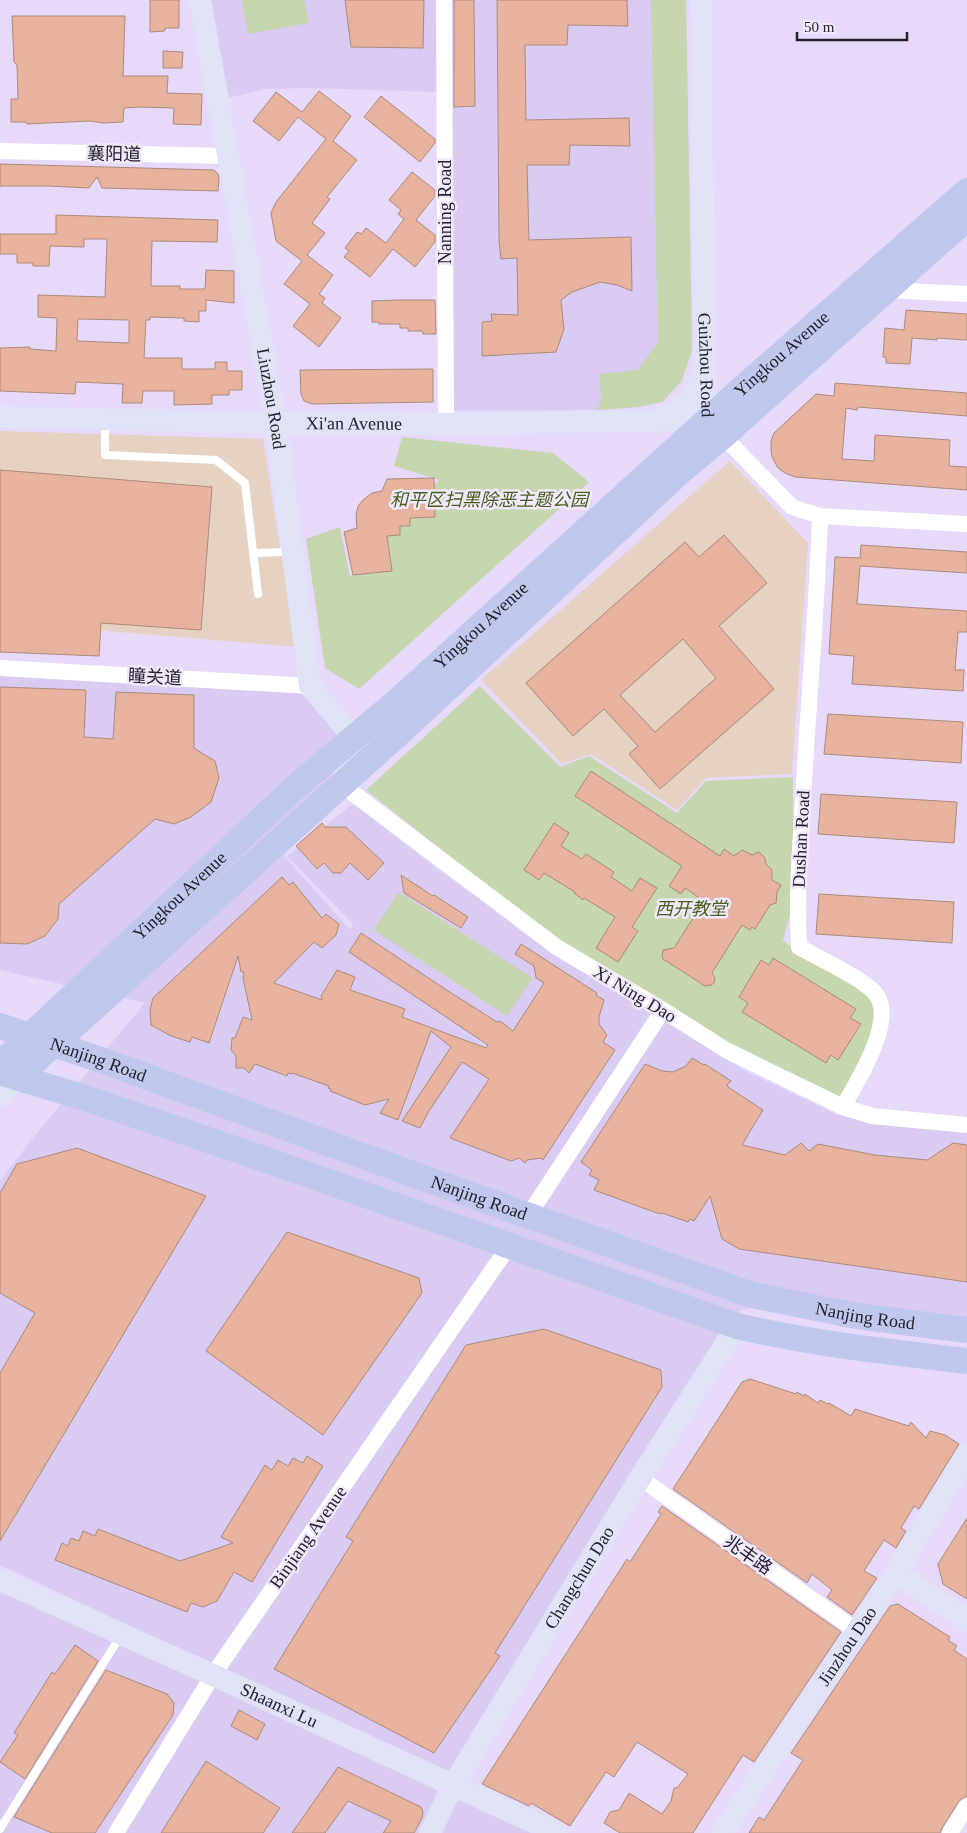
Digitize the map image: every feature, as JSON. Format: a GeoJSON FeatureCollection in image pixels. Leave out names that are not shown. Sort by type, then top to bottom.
{"type":"FeatureCollection","features":[{"type":"Feature","properties":{"kind":"main road","name":"Yingkou Avenue"},"geometry":{"type":"LineString","coordinates":[[4,1070],[42,1045],[409,724],[682,470],[715,423],[744,387],[967,191]]}},
{"type":"Feature","properties":{"kind":"main road","name":"Yingkou Avenue"},"geometry":{"type":"LineString","coordinates":[[42,1045],[300,783],[408,692],[715,423],[886,290],[967,218]]}},
{"type":"Feature","properties":{"kind":"main road","name":"Nanjing Road"},"geometry":{"type":"LineString","coordinates":[[0,1026],[42,1045],[101,1060],[752,1296],[856,1316],[967,1330]]}},
{"type":"Feature","properties":{"kind":"main road","name":"Nanjing Road"},"geometry":{"type":"LineString","coordinates":[[4,1070],[258,1157],[737,1326],[783,1337],[846,1347],[967,1361]]}},
{"type":"Feature","properties":{"kind":"street","name":"Liuzhou Road"},"geometry":{"type":"LineString","coordinates":[[200,0],[276,423],[310,686]]}},
{"type":"Feature","properties":{"kind":"street","name":"Nanning Road"},"geometry":{"type":"LineString","coordinates":[[444,0],[446,424]]}},
{"type":"Feature","properties":{"kind":"street","name":"Guizhou Road"},"geometry":{"type":"LineString","coordinates":[[701,0],[711,363],[715,423]]}},
{"type":"Feature","properties":{"kind":"street","name":"Guizhou Road"},"geometry":{"type":"LineString","coordinates":[[711,363],[714,0]]}},
{"type":"Feature","properties":{"kind":"street","name":"襄阳道"},"geometry":{"type":"LineString","coordinates":[[0,151],[227,156]]}},
{"type":"Feature","properties":{"kind":"street"},"geometry":{"type":"LineString","coordinates":[[852,294],[886,290],[967,294]]}},
{"type":"Feature","properties":{"kind":"street"},"geometry":{"type":"LineString","coordinates":[[711,363],[722,382],[728,387],[744,387]]}},
{"type":"Feature","properties":{"kind":"street"},"geometry":{"type":"LineString","coordinates":[[654,421],[678,411],[688,403],[700,386],[711,363]]}},
{"type":"Feature","properties":{"kind":"street","name":"Xi'an Avenue"},"geometry":{"type":"LineString","coordinates":[[0,416],[276,423],[446,424],[654,421],[715,423]]}},
{"type":"Feature","properties":{"kind":"street"},"geometry":{"type":"LineString","coordinates":[[715,423],[792,507],[820,516],[967,524]]}},
{"type":"Feature","properties":{"kind":"street","name":"Dushan Road"},"geometry":{"type":"LineString","coordinates":[[820,516],[817,602],[807,725],[797,908],[799,947],[852,976],[875,993],[882,1007],[879,1034],[843,1108]]}},
{"type":"Feature","properties":{"kind":"street","name":"瞳关道"},"geometry":{"type":"LineString","coordinates":[[0,668],[310,686]]}},
{"type":"Feature","properties":{"kind":"street"},"geometry":{"type":"LineString","coordinates":[[310,686],[354,738],[341,784]]}},
{"type":"Feature","properties":{"kind":"street","name":"Xi Ning Dao"},"geometry":{"type":"LineString","coordinates":[[341,784],[558,948],[726,1050],[843,1108],[872,1116],[967,1125]]}},
{"type":"Feature","properties":{"kind":"street"},"geometry":{"type":"LineString","coordinates":[[528,1216],[662,1010]]}},
{"type":"Feature","properties":{"kind":"street"},"geometry":{"type":"LineString","coordinates":[[0,1096],[4,1070]]}},
{"type":"Feature","properties":{"kind":"street","name":"Binjiang Avenue"},"geometry":{"type":"LineString","coordinates":[[116,1833],[213,1675],[509,1246]]}},
{"type":"Feature","properties":{"kind":"street","name":"Changchun Dao"},"geometry":{"type":"LineString","coordinates":[[430,1833],[453,1785],[640,1478],[737,1326]]}},
{"type":"Feature","properties":{"kind":"street","name":"Jinzhou Dao"},"geometry":{"type":"LineString","coordinates":[[722,1833],[896,1573],[967,1454]]}},
{"type":"Feature","properties":{"kind":"street","name":"兆丰路"},"geometry":{"type":"LineString","coordinates":[[640,1478],[857,1631]]}},
{"type":"Feature","properties":{"kind":"street"},"geometry":{"type":"LineString","coordinates":[[896,1573],[967,1620]]}},
{"type":"Feature","properties":{"kind":"street","name":"Shaanxi Lu"},"geometry":{"type":"LineString","coordinates":[[2,1585],[122,1634],[557,1833]]}},
{"type":"Feature","properties":{"kind":"street"},"geometry":{"type":"LineString","coordinates":[[950,1833],[967,1806]]}},
{"type":"Feature","properties":{"kind":"lane"},"geometry":{"type":"LineString","coordinates":[[104,419],[105,455],[216,460],[245,483],[258,594]]}},
{"type":"Feature","properties":{"kind":"lane"},"geometry":{"type":"LineString","coordinates":[[253,553],[292,550]]}},
{"type":"Feature","properties":{"kind":"lane"},"geometry":{"type":"LineString","coordinates":[[0,1828],[122,1634]]}},
{"type":"Feature","properties":{"kind":"shaded area"},"geometry":{"type":"Polygon","coordinates":[[[209,0],[437,0],[437,92],[311,88],[264,89],[224,99],[209,0]]]}},
{"type":"Feature","properties":{"kind":"shaded area"},"geometry":{"type":"Polygon","coordinates":[[[449,0],[686,0],[692,351],[681,382],[662,402],[638,407],[597,410],[454,411],[449,0]]]}},
{"type":"Feature","properties":{"kind":"shaded area"},"geometry":{"type":"Polygon","coordinates":[[[0,431],[263,439],[296,647],[0,622],[0,431]]]}},
{"type":"Feature","properties":{"kind":"shaded area"},"geometry":{"type":"Polygon","coordinates":[[[730,461],[808,543],[792,774],[706,778],[677,810],[591,754],[562,764],[481,680],[730,461]]]}},
{"type":"Feature","properties":{"kind":"shaded area"},"geometry":{"type":"Polygon","coordinates":[[[0,667],[307,682],[364,754],[270,840],[350,930],[353,924],[287,856],[353,804],[440,871],[589,975],[530,1068],[591,975],[743,1070],[836,1114],[875,1124],[967,1132],[967,1324],[794,1299],[741,1310],[634,1479],[452,1777],[0,1565],[0,1181],[32,1139],[145,1003],[0,970],[0,667]],[[338,956],[484,1045],[484,1044],[338,956]]]}},
{"type":"Feature","properties":{"kind":"shaded area"},"geometry":{"type":"Polygon","coordinates":[[[0,1591],[546,1833],[0,1833],[0,1591]]]}},
{"type":"Feature","properties":{"kind":"green space"},"geometry":{"type":"Polygon","coordinates":[[[242,0],[304,0],[309,23],[248,34],[242,0]]]}},
{"type":"Feature","properties":{"kind":"green space"},"geometry":{"type":"Polygon","coordinates":[[[651,0],[686,0],[692,351],[681,382],[662,402],[638,407],[597,410],[601,401],[600,374],[638,370],[658,342],[651,0]]]}},
{"type":"Feature","properties":{"kind":"green space","name":"和平区扫黑除恶主题公园"},"geometry":{"type":"Polygon","coordinates":[[[402,437],[553,453],[589,482],[359,689],[325,668],[306,539],[340,527],[350,577],[439,480],[394,466],[402,437]]]}},
{"type":"Feature","properties":{"kind":"green space","name":"西开教堂"},"geometry":{"type":"Polygon","coordinates":[[[480,686],[560,767],[589,756],[677,813],[706,781],[793,777],[793,902],[783,941],[873,996],[876,1034],[841,1102],[727,1045],[562,945],[366,790],[480,686]]]}},
{"type":"Feature","properties":{"kind":"green space"},"geometry":{"type":"Polygon","coordinates":[[[399,892],[532,978],[507,1016],[374,930],[399,892]]]}},
{"type":"Feature","properties":{"kind":"building"},"geometry":{"type":"Polygon","coordinates":[[[150,0],[179,0],[179,28],[165,28],[165,31],[150,32],[150,0]]]}},
{"type":"Feature","properties":{"kind":"building"},"geometry":{"type":"Polygon","coordinates":[[[345,0],[424,0],[423,48],[351,47],[345,0]]]}},
{"type":"Feature","properties":{"kind":"building"},"geometry":{"type":"Polygon","coordinates":[[[454,0],[474,0],[475,106],[454,107],[454,0]]]}},
{"type":"Feature","properties":{"kind":"building"},"geometry":{"type":"Polygon","coordinates":[[[497,0],[627,0],[628,26],[568,25],[567,45],[525,45],[526,120],[629,118],[630,146],[570,145],[569,165],[527,165],[529,240],[631,237],[632,291],[617,285],[600,282],[572,292],[561,300],[564,329],[556,352],[482,356],[482,322],[492,321],[491,314],[518,315],[517,258],[501,259],[499,241],[497,0]]]}},
{"type":"Feature","properties":{"kind":"building"},"geometry":{"type":"Polygon","coordinates":[[[12,16],[125,16],[123,76],[168,76],[167,93],[202,94],[201,125],[173,124],[174,108],[140,107],[124,108],[123,122],[103,123],[90,121],[27,124],[25,122],[11,122],[11,99],[18,99],[12,16]]]}},
{"type":"Feature","properties":{"kind":"building"},"geometry":{"type":"Polygon","coordinates":[[[163,51],[183,52],[182,68],[163,68],[163,51]]]}},
{"type":"Feature","properties":{"kind":"building"},"geometry":{"type":"Polygon","coordinates":[[[319,91],[351,116],[333,141],[357,160],[327,197],[330,199],[312,223],[325,233],[307,255],[333,275],[319,294],[325,298],[322,303],[341,318],[319,347],[293,326],[310,304],[284,284],[302,261],[276,241],[271,213],[276,202],[326,139],[298,117],[279,141],[253,121],[276,92],[302,112],[319,91]]]}},
{"type":"Feature","properties":{"kind":"building"},"geometry":{"type":"Polygon","coordinates":[[[381,96],[435,139],[435,143],[420,162],[364,117],[381,96]]]}},
{"type":"Feature","properties":{"kind":"building"},"geometry":{"type":"Polygon","coordinates":[[[0,164],[214,170],[219,178],[218,191],[102,188],[97,177],[89,188],[0,186],[0,164]]]}},
{"type":"Feature","properties":{"kind":"building"},"geometry":{"type":"Polygon","coordinates":[[[412,172],[435,190],[435,196],[416,220],[435,235],[435,242],[415,267],[393,249],[370,277],[344,257],[349,251],[345,248],[357,232],[361,234],[366,228],[386,243],[404,219],[398,214],[401,210],[389,200],[412,172]]]}},
{"type":"Feature","properties":{"kind":"building"},"geometry":{"type":"Polygon","coordinates":[[[56,215],[218,220],[217,242],[152,241],[151,286],[180,286],[180,289],[205,289],[206,270],[234,271],[234,303],[206,300],[206,311],[199,311],[199,322],[184,321],[184,318],[150,317],[150,320],[146,320],[144,358],[182,358],[182,369],[215,369],[215,362],[227,362],[227,371],[242,371],[242,390],[229,390],[229,395],[212,395],[212,404],[174,405],[174,391],[143,391],[142,403],[122,403],[123,384],[76,382],[75,394],[0,391],[0,348],[30,347],[30,349],[56,351],[57,318],[38,317],[38,295],[105,297],[107,239],[84,239],[84,247],[50,246],[49,266],[17,263],[17,254],[0,254],[0,234],[56,234],[56,215]],[[78,319],[77,341],[129,343],[129,320],[78,319]]]}},
{"type":"Feature","properties":{"kind":"building"},"geometry":{"type":"Polygon","coordinates":[[[435,300],[436,334],[408,331],[408,328],[400,328],[400,324],[372,322],[372,301],[435,300]]]}},
{"type":"Feature","properties":{"kind":"building"},"geometry":{"type":"Polygon","coordinates":[[[906,310],[967,314],[967,340],[912,338],[910,364],[886,363],[886,357],[883,357],[885,328],[904,330],[906,310]]]}},
{"type":"Feature","properties":{"kind":"building"},"geometry":{"type":"Polygon","coordinates":[[[433,369],[433,402],[312,404],[304,401],[301,394],[300,370],[433,369]]]}},
{"type":"Feature","properties":{"kind":"building"},"geometry":{"type":"Polygon","coordinates":[[[835,383],[967,393],[967,416],[858,407],[857,410],[846,408],[842,459],[874,461],[875,435],[950,440],[949,466],[967,467],[967,490],[795,477],[778,468],[771,451],[771,441],[774,433],[816,394],[834,396],[835,383]]]}},
{"type":"Feature","properties":{"kind":"building"},"geometry":{"type":"Polygon","coordinates":[[[0,470],[212,487],[201,630],[101,623],[99,656],[0,652],[0,470]]]}},
{"type":"Feature","properties":{"kind":"building"},"geometry":{"type":"Polygon","coordinates":[[[434,478],[435,517],[410,518],[410,526],[400,526],[400,535],[387,536],[392,571],[353,575],[344,532],[357,528],[356,516],[358,506],[363,500],[372,493],[382,491],[387,479],[434,478]]]}},
{"type":"Feature","properties":{"kind":"building"},"geometry":{"type":"Polygon","coordinates":[[[724,535],[767,583],[719,626],[774,689],[660,789],[629,754],[638,746],[604,709],[573,736],[526,683],[685,542],[699,557],[724,535]],[[683,639],[620,695],[655,732],[716,678],[683,639]]]}},
{"type":"Feature","properties":{"kind":"building"},"geometry":{"type":"Polygon","coordinates":[[[861,545],[967,552],[967,573],[860,566],[857,604],[967,611],[967,632],[958,632],[955,670],[964,670],[963,691],[852,684],[854,656],[829,654],[835,557],[860,558],[861,545]]]}},
{"type":"Feature","properties":{"kind":"building"},"geometry":{"type":"Polygon","coordinates":[[[0,687],[86,690],[84,737],[113,739],[116,692],[194,695],[194,748],[215,761],[219,778],[211,802],[191,817],[174,824],[155,819],[59,904],[58,919],[45,936],[27,944],[0,943],[0,687]]]}},
{"type":"Feature","properties":{"kind":"building"},"geometry":{"type":"Polygon","coordinates":[[[828,714],[963,722],[961,763],[824,754],[828,714]]]}},
{"type":"Feature","properties":{"kind":"building"},"geometry":{"type":"Polygon","coordinates":[[[591,771],[720,856],[724,849],[734,856],[742,850],[752,855],[758,852],[765,858],[766,864],[772,870],[772,880],[781,885],[777,892],[776,903],[770,905],[755,929],[752,927],[750,930],[742,925],[712,973],[715,978],[714,983],[711,985],[705,986],[663,959],[662,956],[663,950],[674,948],[704,901],[685,888],[681,894],[669,886],[682,866],[575,796],[591,771]]]}},
{"type":"Feature","properties":{"kind":"building"},"geometry":{"type":"Polygon","coordinates":[[[821,794],[957,802],[954,843],[818,834],[821,794]]]}},
{"type":"Feature","properties":{"kind":"building"},"geometry":{"type":"Polygon","coordinates":[[[322,823],[325,827],[346,827],[384,863],[368,880],[350,863],[341,873],[333,873],[324,863],[317,869],[296,846],[322,823]]]}},
{"type":"Feature","properties":{"kind":"building"},"geometry":{"type":"Polygon","coordinates":[[[554,823],[569,833],[561,846],[582,859],[586,854],[614,872],[611,877],[632,891],[640,878],[657,888],[632,927],[638,931],[618,962],[596,948],[615,917],[584,898],[583,900],[575,892],[544,873],[539,880],[524,870],[554,823]]]}},
{"type":"Feature","properties":{"kind":"building"},"geometry":{"type":"Polygon","coordinates":[[[401,875],[468,917],[461,928],[404,893],[401,875]]]}},
{"type":"Feature","properties":{"kind":"building"},"geometry":{"type":"Polygon","coordinates":[[[282,877],[289,885],[293,882],[322,918],[326,914],[339,924],[336,935],[322,948],[314,942],[274,983],[322,1000],[321,996],[337,970],[355,977],[350,990],[405,1009],[402,1017],[486,1048],[488,1045],[349,952],[361,933],[445,989],[497,1022],[500,1021],[513,1031],[544,983],[536,978],[534,966],[515,954],[521,944],[597,993],[596,995],[604,1000],[599,1024],[607,1035],[603,1042],[615,1050],[543,1160],[541,1158],[527,1160],[525,1163],[519,1158],[511,1161],[450,1138],[489,1079],[462,1062],[429,1111],[420,1128],[402,1121],[451,1047],[431,1031],[398,1120],[380,1113],[389,1099],[365,1105],[330,1091],[329,1086],[292,1073],[288,1073],[287,1076],[255,1064],[249,1073],[244,1068],[236,1068],[236,1056],[231,1050],[232,1038],[235,1038],[243,1017],[252,1020],[243,978],[244,972],[241,972],[238,956],[209,1043],[192,1037],[190,1042],[171,1036],[151,1025],[150,1010],[153,998],[282,877]]]}},
{"type":"Feature","properties":{"kind":"building"},"geometry":{"type":"Polygon","coordinates":[[[819,894],[954,902],[952,943],[816,934],[819,894]]]}},
{"type":"Feature","properties":{"kind":"building"},"geometry":{"type":"Polygon","coordinates":[[[773,958],[856,1009],[850,1018],[861,1024],[838,1060],[831,1055],[826,1063],[742,1012],[748,1003],[739,997],[761,960],[769,965],[773,958]]]}},
{"type":"Feature","properties":{"kind":"building"},"geometry":{"type":"Polygon","coordinates":[[[692,1058],[731,1081],[727,1085],[728,1087],[763,1110],[742,1145],[785,1155],[801,1143],[809,1151],[818,1144],[875,1155],[927,1160],[953,1143],[967,1145],[967,1282],[739,1249],[722,1239],[710,1196],[694,1221],[690,1219],[688,1222],[594,1190],[599,1180],[589,1175],[592,1170],[581,1162],[645,1064],[662,1071],[673,1072],[686,1066],[692,1058]]]}},
{"type":"Feature","properties":{"kind":"building"},"geometry":{"type":"Polygon","coordinates":[[[77,1148],[206,1196],[0,1541],[0,1373],[35,1313],[0,1293],[0,1193],[17,1164],[77,1148]]]}},
{"type":"Feature","properties":{"kind":"building"},"geometry":{"type":"Polygon","coordinates":[[[287,1232],[419,1278],[422,1293],[323,1435],[206,1351],[287,1232]]]}},
{"type":"Feature","properties":{"kind":"building"},"geometry":{"type":"Polygon","coordinates":[[[544,1329],[661,1370],[662,1387],[495,1653],[500,1656],[434,1753],[274,1669],[353,1541],[346,1537],[466,1345],[544,1329]]]}},
{"type":"Feature","properties":{"kind":"building"},"geometry":{"type":"Polygon","coordinates":[[[750,1379],[796,1394],[797,1392],[804,1396],[805,1394],[818,1403],[820,1400],[829,1403],[851,1416],[855,1409],[909,1426],[911,1422],[926,1438],[930,1431],[945,1435],[959,1444],[919,1509],[914,1506],[901,1528],[906,1531],[896,1548],[884,1540],[864,1571],[877,1578],[852,1615],[827,1597],[832,1590],[812,1574],[807,1583],[673,1489],[742,1382],[750,1379]]]}},
{"type":"Feature","properties":{"kind":"building"},"geometry":{"type":"Polygon","coordinates":[[[307,1456],[323,1466],[252,1582],[234,1572],[217,1601],[203,1607],[191,1603],[187,1612],[55,1560],[62,1543],[68,1546],[71,1538],[79,1541],[83,1531],[95,1536],[98,1529],[180,1561],[233,1543],[221,1537],[265,1465],[272,1470],[278,1460],[288,1466],[293,1458],[303,1463],[307,1456]]]}},
{"type":"Feature","properties":{"kind":"building"},"geometry":{"type":"Polygon","coordinates":[[[662,1506],[841,1632],[754,1762],[743,1755],[693,1833],[620,1833],[604,1823],[610,1812],[619,1810],[629,1793],[662,1814],[671,1801],[674,1788],[677,1788],[688,1774],[637,1742],[614,1777],[606,1772],[570,1826],[531,1803],[529,1806],[482,1784],[627,1559],[630,1562],[661,1514],[658,1512],[662,1506]]]}},
{"type":"Feature","properties":{"kind":"building"},"geometry":{"type":"Polygon","coordinates":[[[967,1518],[967,1599],[943,1584],[938,1564],[967,1518]]]}},
{"type":"Feature","properties":{"kind":"building"},"geometry":{"type":"Polygon","coordinates":[[[898,1604],[950,1637],[948,1640],[957,1646],[954,1650],[967,1659],[967,1796],[959,1801],[940,1833],[749,1833],[759,1817],[764,1820],[803,1760],[791,1753],[890,1606],[898,1604]]]}},
{"type":"Feature","properties":{"kind":"building"},"geometry":{"type":"Polygon","coordinates":[[[75,1645],[98,1661],[25,1779],[0,1762],[18,1735],[14,1733],[52,1672],[55,1674],[75,1645]]]}},
{"type":"Feature","properties":{"kind":"building"},"geometry":{"type":"Polygon","coordinates":[[[106,1670],[167,1694],[174,1703],[173,1715],[95,1833],[52,1833],[14,1817],[106,1670]]]}},
{"type":"Feature","properties":{"kind":"building"},"geometry":{"type":"Polygon","coordinates":[[[239,1710],[265,1724],[257,1740],[231,1726],[239,1710]]]}},
{"type":"Feature","properties":{"kind":"building"},"geometry":{"type":"Polygon","coordinates":[[[206,1761],[280,1808],[263,1833],[161,1833],[206,1761]]]}},
{"type":"Feature","properties":{"kind":"building"},"geometry":{"type":"Polygon","coordinates":[[[338,1767],[421,1807],[423,1812],[422,1818],[414,1833],[383,1833],[391,1821],[348,1801],[325,1833],[292,1833],[338,1767]]]}}]}
